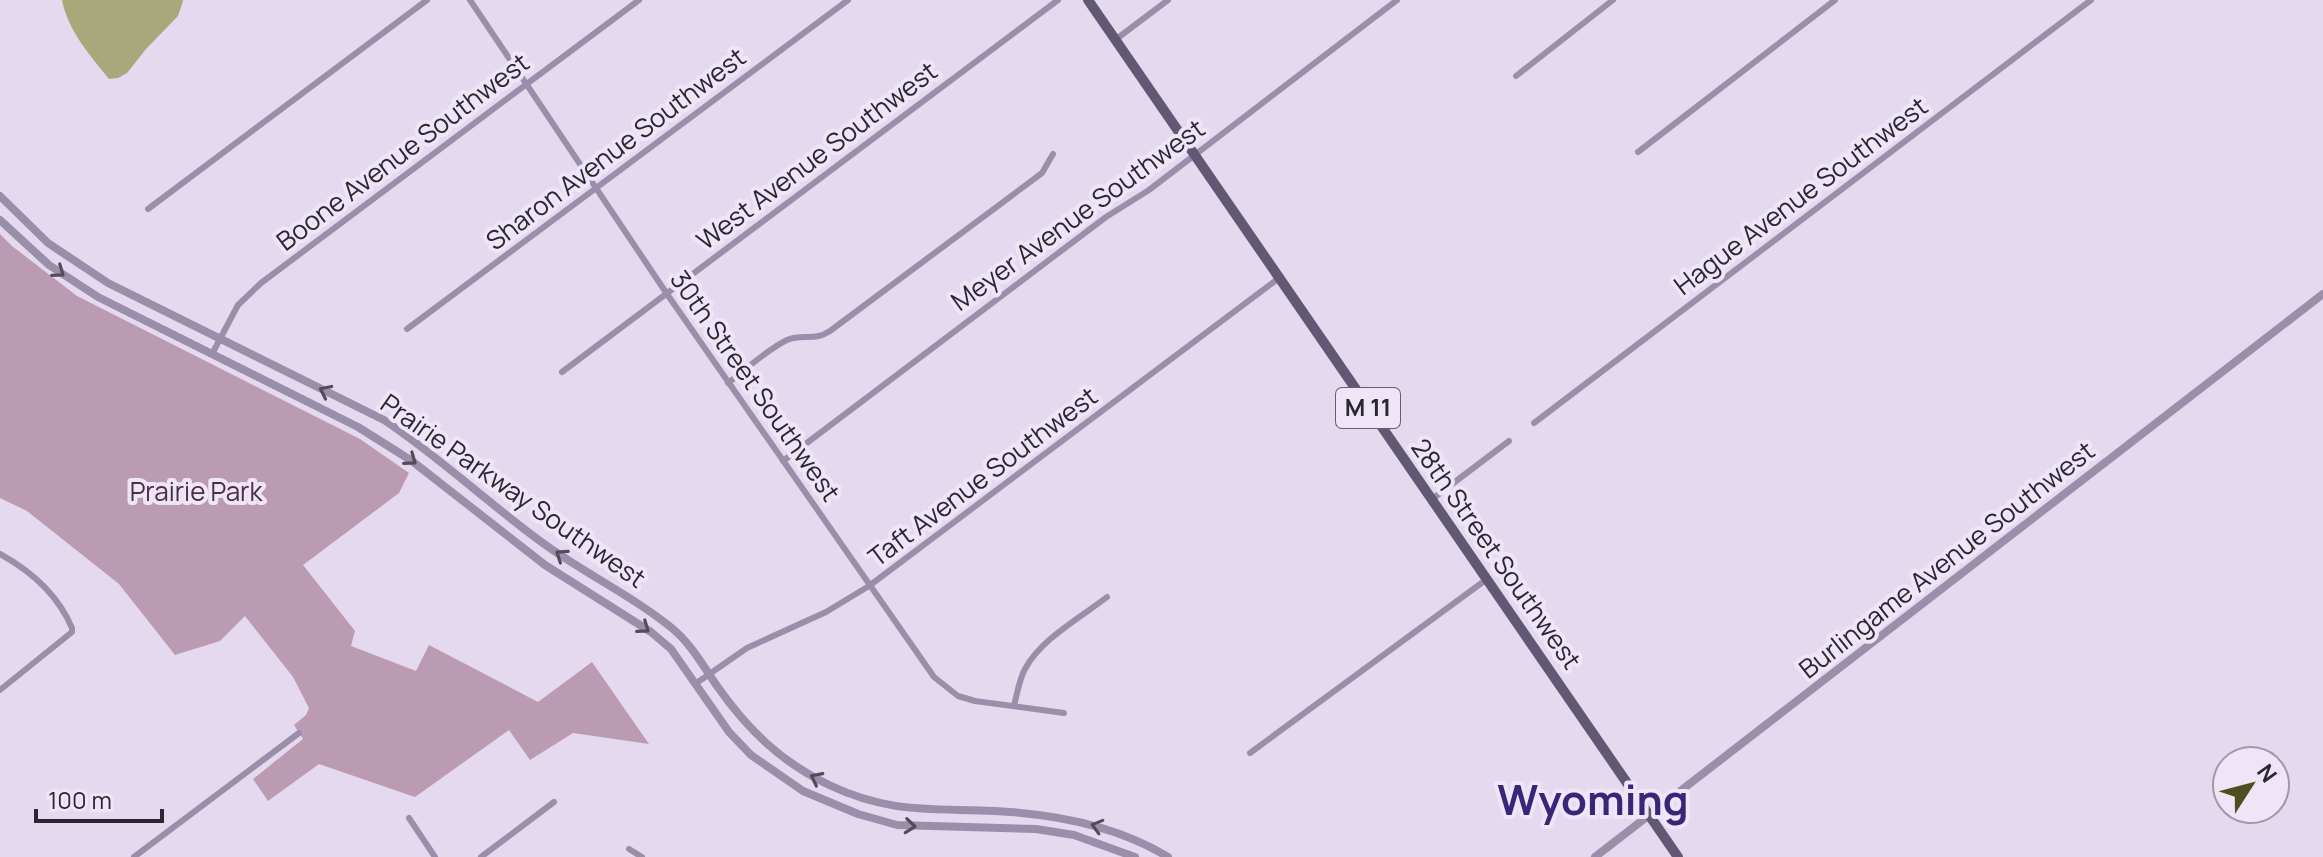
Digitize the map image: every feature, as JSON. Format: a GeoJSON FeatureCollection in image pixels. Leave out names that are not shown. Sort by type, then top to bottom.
{"type":"FeatureCollection","features":[{"type":"Feature","properties":{"kind":"main road","name":"28th Street Southwest"},"geometry":{"type":"LineString","coordinates":[[1088,0],[1678,857]]}},
{"type":"Feature","properties":{"kind":"street"},"geometry":{"type":"LineString","coordinates":[[148,209],[427,0]]}},
{"type":"Feature","properties":{"kind":"street","name":"30th Street Southwest"},"geometry":{"type":"LineString","coordinates":[[470,0],[667,294],[920,658],[944,686],[958,696],[1064,713]]}},
{"type":"Feature","properties":{"kind":"street","name":"Boone Avenue Southwest"},"geometry":{"type":"LineString","coordinates":[[212,354],[238,305],[261,283],[639,0]]}},
{"type":"Feature","properties":{"kind":"street","name":"Sharon Avenue Southwest"},"geometry":{"type":"LineString","coordinates":[[407,329],[848,0]]}},
{"type":"Feature","properties":{"kind":"street","name":"West Avenue Southwest"},"geometry":{"type":"LineString","coordinates":[[562,372],[1058,0]]}},
{"type":"Feature","properties":{"kind":"street"},"geometry":{"type":"LineString","coordinates":[[1115,40],[1168,0]]}},
{"type":"Feature","properties":{"kind":"street","name":"Meyer Avenue Southwest"},"geometry":{"type":"LineString","coordinates":[[783,461],[1106,217],[1149,190],[1397,0]]}},
{"type":"Feature","properties":{"kind":"street"},"geometry":{"type":"LineString","coordinates":[[1516,76],[1613,0]]}},
{"type":"Feature","properties":{"kind":"street"},"geometry":{"type":"LineString","coordinates":[[1638,152],[1835,0]]}},
{"type":"Feature","properties":{"kind":"street","name":"Hague Avenue Southwest"},"geometry":{"type":"LineString","coordinates":[[1534,423],[2091,0]]}},
{"type":"Feature","properties":{"kind":"street"},"geometry":{"type":"LineString","coordinates":[[728,383],[782,343],[795,337],[820,338],[830,331],[1042,173],[1053,154]]}},
{"type":"Feature","properties":{"kind":"street","name":"Prairie Parkway Southwest"},"geometry":{"type":"LineString","coordinates":[[0,196],[48,243],[74,263],[108,283],[384,420],[420,445],[545,544],[650,611],[676,632],[735,712],[763,743],[803,771],[844,791],[892,807],[995,811],[1075,820],[1105,828],[1168,857]]}},
{"type":"Feature","properties":{"kind":"street","name":"Prairie Parkway Southwest"},"geometry":{"type":"LineString","coordinates":[[0,220],[49,265],[98,297],[358,427],[412,461],[545,565],[651,632],[671,649],[729,732],[751,755],[803,791],[878,821],[908,826],[1049,831],[1074,835],[1135,857]]}},
{"type":"Feature","properties":{"kind":"street","name":"Taft Avenue Southwest"},"geometry":{"type":"LineString","coordinates":[[695,684],[747,648],[826,612],[869,586],[1279,278]]}},
{"type":"Feature","properties":{"kind":"street","name":"Burlingame Avenue Southwest"},"geometry":{"type":"LineString","coordinates":[[1595,857],[2323,294]]}},
{"type":"Feature","properties":{"kind":"street"},"geometry":{"type":"LineString","coordinates":[[1431,500],[1509,441]]}},
{"type":"Feature","properties":{"kind":"street"},"geometry":{"type":"LineString","coordinates":[[0,554],[26,570],[46,588],[69,620],[72,632],[0,690]]}},
{"type":"Feature","properties":{"kind":"street"},"geometry":{"type":"LineString","coordinates":[[1250,753],[1487,579]]}},
{"type":"Feature","properties":{"kind":"street"},"geometry":{"type":"LineString","coordinates":[[1014,706],[1019,682],[1032,658],[1107,597]]}},
{"type":"Feature","properties":{"kind":"street"},"geometry":{"type":"LineString","coordinates":[[134,857],[299,733]]}},
{"type":"Feature","properties":{"kind":"street"},"geometry":{"type":"LineString","coordinates":[[838,806],[844,791]]}},
{"type":"Feature","properties":{"kind":"street"},"geometry":{"type":"LineString","coordinates":[[481,857],[554,802]]}},
{"type":"Feature","properties":{"kind":"street"},"geometry":{"type":"LineString","coordinates":[[409,818],[435,857]]}},
{"type":"Feature","properties":{"kind":"street"},"geometry":{"type":"LineString","coordinates":[[629,849],[642,857]]}},
{"type":"Feature","properties":{"kind":"green space","name":"Prairie Park"},"geometry":{"type":"Polygon","coordinates":[[[0,234],[77,296],[360,439],[409,473],[399,493],[303,565],[355,631],[351,646],[416,671],[429,645],[538,702],[592,662],[649,744],[573,733],[530,760],[509,730],[415,797],[319,764],[268,801],[253,779],[303,739],[294,725],[309,708],[293,677],[245,616],[220,641],[175,655],[119,584],[27,511],[0,498],[0,234]]]}},
{"type":"Feature","properties":{"kind":"shaded area"},"geometry":{"type":"Polygon","coordinates":[[[62,0],[183,1],[178,16],[127,73],[109,79],[74,32],[62,0]]]}},
{"type":"Feature","properties":{"kind":"district","name":"Wyoming"},"geometry":{"type":"Point","coordinates":[1593,800]}}]}
